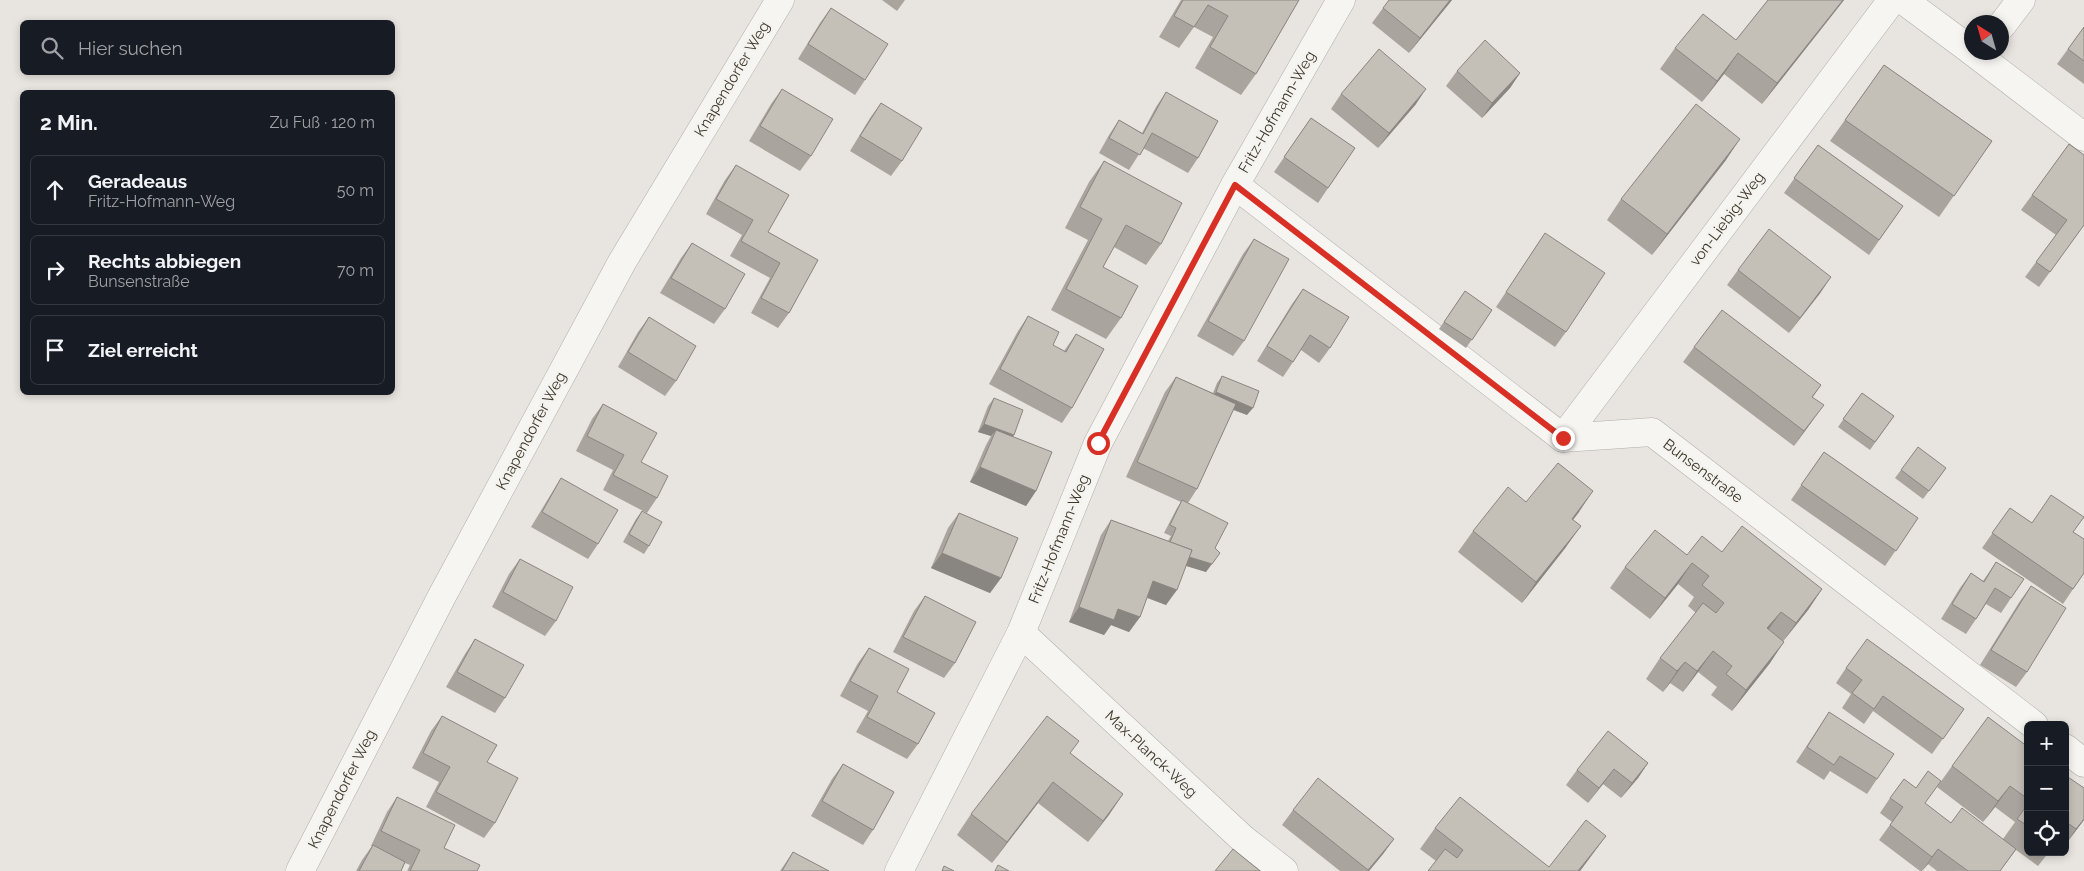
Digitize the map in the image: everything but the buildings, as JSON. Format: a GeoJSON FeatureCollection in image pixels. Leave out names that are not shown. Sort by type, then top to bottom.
{"type":"FeatureCollection","features":[{"type":"Feature","properties":{"kind":"street","name":"Knapendorfer Weg"},"geometry":{"type":"LineString","coordinates":[[300,871],[442,596],[622,262],[780,0]]}},
{"type":"Feature","properties":{"kind":"street","name":"Fritz-Hofmann-Weg"},"geometry":{"type":"LineString","coordinates":[[898,871],[1021,633],[1098,443],[1235,185],[1341,0]]}},
{"type":"Feature","properties":{"kind":"street","name":"von-Liebig-Weg"},"geometry":{"type":"LineString","coordinates":[[1563,438],[1892,0]]}},
{"type":"Feature","properties":{"kind":"street"},"geometry":{"type":"LineString","coordinates":[[1903,0],[1964,45]]}},
{"type":"Feature","properties":{"kind":"street"},"geometry":{"type":"LineString","coordinates":[[2009,16],[2021,0]]}},
{"type":"Feature","properties":{"kind":"street"},"geometry":{"type":"LineString","coordinates":[[1984,60],[2084,137]]}},
{"type":"Feature","properties":{"kind":"street"},"geometry":{"type":"LineString","coordinates":[[1235,185],[1563,438]]}},
{"type":"Feature","properties":{"kind":"street","name":"Bunsenstraße"},"geometry":{"type":"LineString","coordinates":[[1563,438],[1652,432],[2029,721]]}},
{"type":"Feature","properties":{"kind":"street","name":"Max-Planck-Weg"},"geometry":{"type":"LineString","coordinates":[[1021,633],[1243,839],[1284,871]]}},
{"type":"Feature","properties":{"kind":"street"},"geometry":{"type":"LineString","coordinates":[[2069,751],[2084,763]]}},
{"type":"Feature","properties":{"kind":"route"},"geometry":{"type":"LineString","coordinates":[[1098,443],[1235,185],[1563,438]]}}]}
